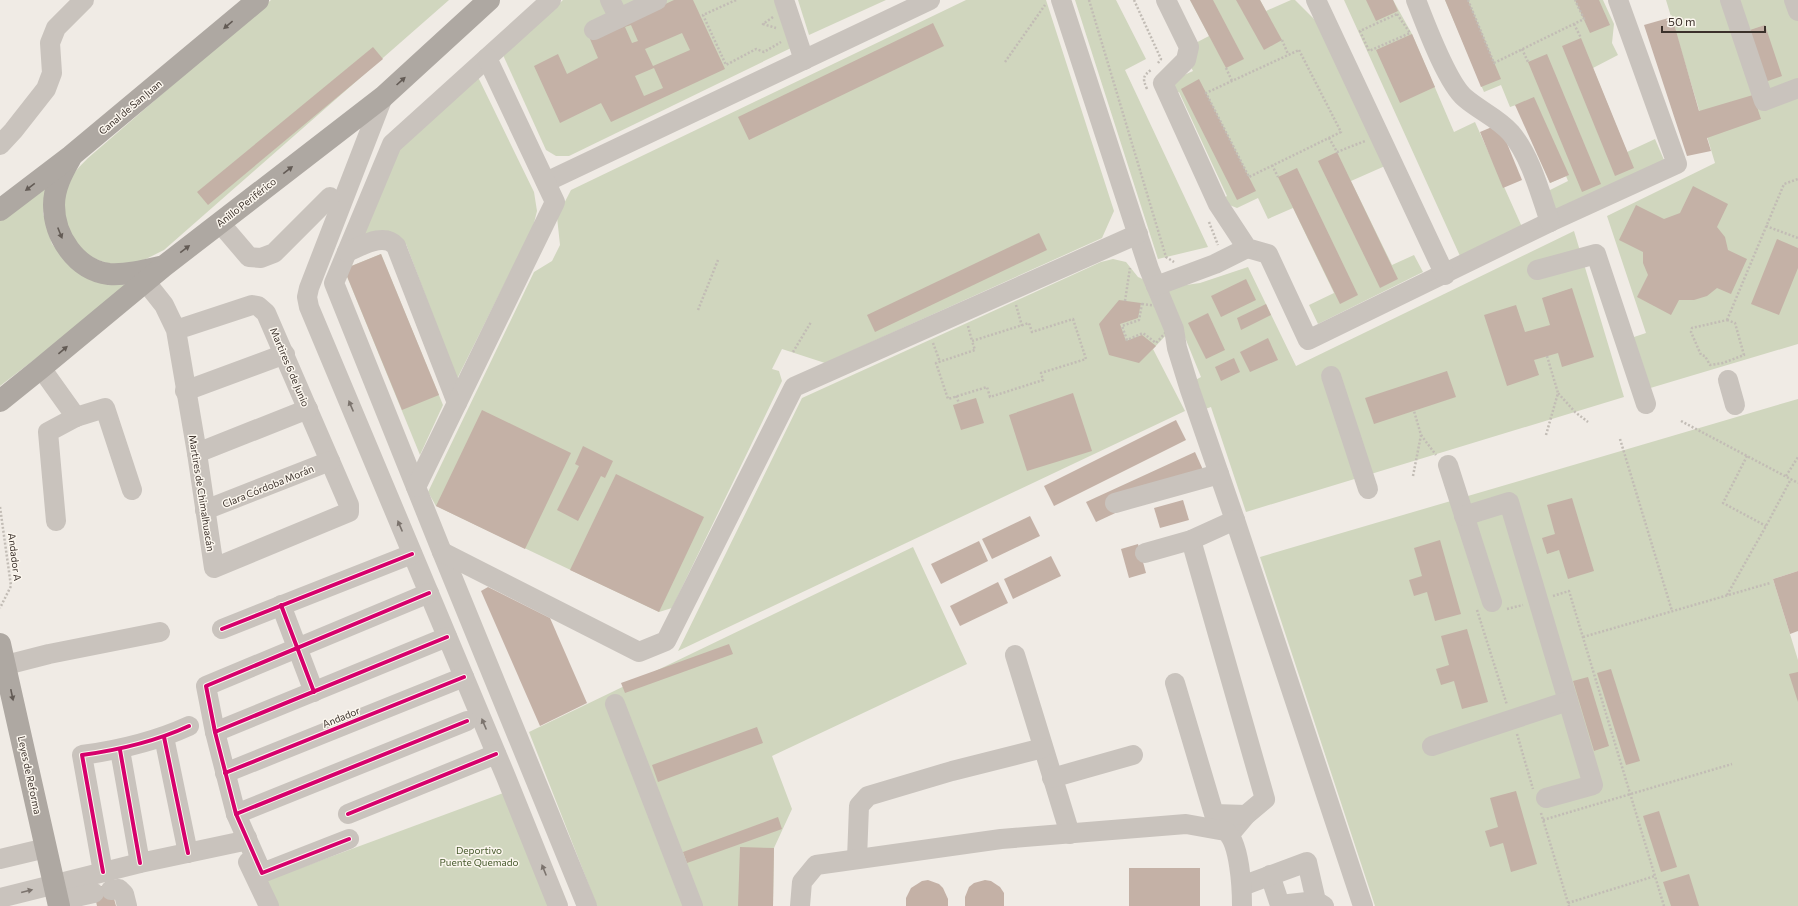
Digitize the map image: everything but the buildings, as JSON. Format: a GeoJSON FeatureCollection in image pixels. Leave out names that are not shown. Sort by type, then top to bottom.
{"type":"FeatureCollection","features":[{"type":"Feature","properties":{"kind":"main road","name":"Anillo Periférico"},"geometry":{"type":"LineString","coordinates":[[0,401],[145,281],[383,97],[489,0]]}},
{"type":"Feature","properties":{"kind":"main road","name":"Canal de San Juan"},"geometry":{"type":"LineString","coordinates":[[0,210],[71,156],[251,3]]}},
{"type":"Feature","properties":{"kind":"main road"},"geometry":{"type":"LineString","coordinates":[[71,156],[59,180],[54,204],[55,220],[68,250],[85,266],[108,274],[135,273],[164,266]]}},
{"type":"Feature","properties":{"kind":"main road","name":"Leyes de Reforma"},"geometry":{"type":"LineString","coordinates":[[0,644],[6,665],[57,897]]}},
{"type":"Feature","properties":{"kind":"street"},"geometry":{"type":"LineString","coordinates":[[0,145],[46,89],[52,73],[50,43],[56,28],[84,0]]}},
{"type":"Feature","properties":{"kind":"street"},"geometry":{"type":"LineString","coordinates":[[551,0],[392,144],[334,283],[587,906]]}},
{"type":"Feature","properties":{"kind":"street"},"geometry":{"type":"LineString","coordinates":[[610,0],[619,18]]}},
{"type":"Feature","properties":{"kind":"street"},"geometry":{"type":"LineString","coordinates":[[546,182],[930,0]]}},
{"type":"Feature","properties":{"kind":"street"},"geometry":{"type":"LineString","coordinates":[[1166,0],[1188,47],[1186,60],[1163,83],[1218,204],[1247,248],[1268,254],[1308,340],[1445,275],[1550,222],[1677,164],[1618,0]]}},
{"type":"Feature","properties":{"kind":"street"},"geometry":{"type":"LineString","coordinates":[[1316,0],[1445,275]]}},
{"type":"Feature","properties":{"kind":"street"},"geometry":{"type":"LineString","coordinates":[[1416,0],[1438,54],[1456,88],[1465,98],[1490,115],[1511,133],[1524,155],[1550,222]]}},
{"type":"Feature","properties":{"kind":"street"},"geometry":{"type":"LineString","coordinates":[[1730,0],[1764,102],[1798,88]]}},
{"type":"Feature","properties":{"kind":"street"},"geometry":{"type":"LineString","coordinates":[[1794,0],[1798,11]]}},
{"type":"Feature","properties":{"kind":"street"},"geometry":{"type":"LineString","coordinates":[[594,30],[652,1]]}},
{"type":"Feature","properties":{"kind":"street"},"geometry":{"type":"LineString","coordinates":[[1054,1],[1156,286],[1174,329],[1177,348],[1190,390],[1235,520],[1363,906]]}},
{"type":"Feature","properties":{"kind":"street"},"geometry":{"type":"LineString","coordinates":[[778,6],[804,60]]}},
{"type":"Feature","properties":{"kind":"street"},"geometry":{"type":"LineString","coordinates":[[416,487],[555,202],[487,58]]}},
{"type":"Feature","properties":{"kind":"street"},"geometry":{"type":"LineString","coordinates":[[383,97],[308,288],[307,297],[309,307],[518,805],[558,906]]}},
{"type":"Feature","properties":{"kind":"street"},"geometry":{"type":"LineString","coordinates":[[220,223],[249,256],[261,258],[274,253],[330,197]]}},
{"type":"Feature","properties":{"kind":"street"},"geometry":{"type":"LineString","coordinates":[[442,552],[639,652],[666,641],[794,387],[1138,234]]}},
{"type":"Feature","properties":{"kind":"street"},"geometry":{"type":"LineString","coordinates":[[347,252],[383,238],[391,240],[396,246],[457,403]]}},
{"type":"Feature","properties":{"kind":"street"},"geometry":{"type":"LineString","coordinates":[[1156,286],[1215,264],[1247,248]]}},
{"type":"Feature","properties":{"kind":"street"},"geometry":{"type":"LineString","coordinates":[[1537,270],[1596,254],[1646,404]]}},
{"type":"Feature","properties":{"kind":"street","name":"Martires de Chimalhuacán"},"geometry":{"type":"LineString","coordinates":[[145,281],[164,305],[176,330],[185,391],[197,452],[214,568],[343,516],[349,512]]}},
{"type":"Feature","properties":{"kind":"street","name":"Martires 6 de Junio"},"geometry":{"type":"LineString","coordinates":[[176,330],[252,305],[258,306],[266,313],[349,505],[349,512]]}},
{"type":"Feature","properties":{"kind":"street"},"geometry":{"type":"LineString","coordinates":[[185,391],[285,354]]}},
{"type":"Feature","properties":{"kind":"street"},"geometry":{"type":"LineString","coordinates":[[41,368],[76,417]]}},
{"type":"Feature","properties":{"kind":"street"},"geometry":{"type":"LineString","coordinates":[[1331,376],[1368,489]]}},
{"type":"Feature","properties":{"kind":"street"},"geometry":{"type":"LineString","coordinates":[[1728,380],[1735,405]]}},
{"type":"Feature","properties":{"kind":"street"},"geometry":{"type":"LineString","coordinates":[[56,521],[48,432],[76,417],[105,408],[132,490]]}},
{"type":"Feature","properties":{"kind":"street"},"geometry":{"type":"LineString","coordinates":[[197,452],[308,409]]}},
{"type":"Feature","properties":{"kind":"street","name":"Clara Córdoba Morán"},"geometry":{"type":"LineString","coordinates":[[205,510],[330,461]]}},
{"type":"Feature","properties":{"kind":"street"},"geometry":{"type":"LineString","coordinates":[[1444,463],[1464,516],[1492,602]]}},
{"type":"Feature","properties":{"kind":"street"},"geometry":{"type":"LineString","coordinates":[[1115,503],[1219,474]]}},
{"type":"Feature","properties":{"kind":"street"},"geometry":{"type":"LineString","coordinates":[[1464,516],[1509,502],[1594,785],[1546,798]]}},
{"type":"Feature","properties":{"kind":"street"},"geometry":{"type":"LineString","coordinates":[[1145,554],[1191,540],[1235,520]]}},
{"type":"Feature","properties":{"kind":"street"},"geometry":{"type":"LineString","coordinates":[[1191,540],[1265,799],[1246,815],[1230,834]]}},
{"type":"Feature","properties":{"kind":"street"},"geometry":{"type":"LineString","coordinates":[[222,629],[412,554]]}},
{"type":"Feature","properties":{"kind":"street"},"geometry":{"type":"LineString","coordinates":[[269,906],[243,840],[215,732],[206,686],[429,593]]}},
{"type":"Feature","properties":{"kind":"street"},"geometry":{"type":"LineString","coordinates":[[281,605],[314,692]]}},
{"type":"Feature","properties":{"kind":"street"},"geometry":{"type":"LineString","coordinates":[[6,665],[49,654],[160,632]]}},
{"type":"Feature","properties":{"kind":"street"},"geometry":{"type":"LineString","coordinates":[[215,732],[447,637]]}},
{"type":"Feature","properties":{"kind":"street"},"geometry":{"type":"LineString","coordinates":[[1015,656],[1070,834]]}},
{"type":"Feature","properties":{"kind":"street","name":"Andador"},"geometry":{"type":"LineString","coordinates":[[225,773],[464,677]]}},
{"type":"Feature","properties":{"kind":"street"},"geometry":{"type":"LineString","coordinates":[[1175,683],[1214,814],[1246,815]]}},
{"type":"Feature","properties":{"kind":"street"},"geometry":{"type":"LineString","coordinates":[[1432,746],[1568,701]]}},
{"type":"Feature","properties":{"kind":"street"},"geometry":{"type":"LineString","coordinates":[[615,704],[693,906]]}},
{"type":"Feature","properties":{"kind":"street"},"geometry":{"type":"LineString","coordinates":[[236,814],[467,721]]}},
{"type":"Feature","properties":{"kind":"street"},"geometry":{"type":"LineString","coordinates":[[102,872],[82,755],[120,750],[164,737],[189,726]]}},
{"type":"Feature","properties":{"kind":"street"},"geometry":{"type":"LineString","coordinates":[[164,737],[188,853]]}},
{"type":"Feature","properties":{"kind":"street"},"geometry":{"type":"LineString","coordinates":[[857,859],[859,806],[868,796],[952,771],[1043,748]]}},
{"type":"Feature","properties":{"kind":"street"},"geometry":{"type":"LineString","coordinates":[[120,750],[140,863]]}},
{"type":"Feature","properties":{"kind":"street"},"geometry":{"type":"LineString","coordinates":[[348,814],[496,754]]}},
{"type":"Feature","properties":{"kind":"street"},"geometry":{"type":"LineString","coordinates":[[1052,778],[1133,755]]}},
{"type":"Feature","properties":{"kind":"street"},"geometry":{"type":"LineString","coordinates":[[518,805],[542,794]]}},
{"type":"Feature","properties":{"kind":"street"},"geometry":{"type":"LineString","coordinates":[[800,906],[802,882],[816,865],[1001,839],[1186,824],[1225,831],[1230,834],[1234,842],[1242,886],[1242,906]]}},
{"type":"Feature","properties":{"kind":"street"},"geometry":{"type":"LineString","coordinates":[[243,840],[262,873],[349,839]]}},
{"type":"Feature","properties":{"kind":"street"},"geometry":{"type":"LineString","coordinates":[[57,897],[102,872],[243,840]]}},
{"type":"Feature","properties":{"kind":"street"},"geometry":{"type":"LineString","coordinates":[[0,859],[46,848]]}},
{"type":"Feature","properties":{"kind":"street"},"geometry":{"type":"LineString","coordinates":[[1242,886],[1270,875],[1307,862],[1320,903],[1280,905],[1270,875]]}},
{"type":"Feature","properties":{"kind":"street"},"geometry":{"type":"LineString","coordinates":[[0,898],[57,897],[119,889],[124,894],[126,906]]}},
{"type":"Feature","properties":{"kind":"path"},"geometry":{"type":"LineString","coordinates":[[736,0],[703,15],[726,65],[756,49],[764,52],[781,42],[779,37]]}},
{"type":"Feature","properties":{"kind":"path"},"geometry":{"type":"LineString","coordinates":[[1089,0],[1166,257],[1179,263]]}},
{"type":"Feature","properties":{"kind":"path"},"geometry":{"type":"LineString","coordinates":[[1134,0],[1161,58],[1158,64],[1144,76],[1143,80],[1148,92]]}},
{"type":"Feature","properties":{"kind":"path"},"geometry":{"type":"LineString","coordinates":[[1468,0],[1494,63],[1584,19],[1575,0]]}},
{"type":"Feature","properties":{"kind":"path"},"geometry":{"type":"LineString","coordinates":[[1005,62],[1054,1]]}},
{"type":"Feature","properties":{"kind":"path"},"geometry":{"type":"LineString","coordinates":[[777,32],[776,27],[764,24],[774,16],[778,6]]}},
{"type":"Feature","properties":{"kind":"path"},"geometry":{"type":"LineString","coordinates":[[1397,14],[1410,33],[1369,51],[1364,41],[1360,31],[1397,14]]}},
{"type":"Feature","properties":{"kind":"path"},"geometry":{"type":"LineString","coordinates":[[1574,24],[1581,38]]}},
{"type":"Feature","properties":{"kind":"path"},"geometry":{"type":"LineString","coordinates":[[1282,40],[1288,54]]}},
{"type":"Feature","properties":{"kind":"path"},"geometry":{"type":"LineString","coordinates":[[1522,49],[1528,62]]}},
{"type":"Feature","properties":{"kind":"path"},"geometry":{"type":"LineString","coordinates":[[1299,50],[1341,132],[1249,177],[1206,93],[1288,54],[1299,50]]}},
{"type":"Feature","properties":{"kind":"path"},"geometry":{"type":"LineString","coordinates":[[1226,68],[1232,81]]}},
{"type":"Feature","properties":{"kind":"path"},"geometry":{"type":"LineString","coordinates":[[1329,138],[1337,152],[1380,135]]}},
{"type":"Feature","properties":{"kind":"path"},"geometry":{"type":"LineString","coordinates":[[1272,165],[1278,177]]}},
{"type":"Feature","properties":{"kind":"path"},"geometry":{"type":"LineString","coordinates":[[1727,320],[1784,184],[1798,179]]}},
{"type":"Feature","properties":{"kind":"path"},"geometry":{"type":"LineString","coordinates":[[1208,219],[1218,241],[1218,247]]}},
{"type":"Feature","properties":{"kind":"path"},"geometry":{"type":"LineString","coordinates":[[1766,226],[1798,238]]}},
{"type":"Feature","properties":{"kind":"path"},"geometry":{"type":"LineString","coordinates":[[1126,301],[1130,268],[1146,258]]}},
{"type":"Feature","properties":{"kind":"path"},"geometry":{"type":"LineString","coordinates":[[698,310],[718,260]]}},
{"type":"Feature","properties":{"kind":"path"},"geometry":{"type":"LineString","coordinates":[[1142,304],[1157,306],[1166,331],[1156,343],[1143,333],[1128,340],[1122,326],[1139,320],[1142,304]]}},
{"type":"Feature","properties":{"kind":"path"},"geometry":{"type":"LineString","coordinates":[[1073,319],[1086,359],[1041,374],[1043,380],[990,397],[987,387],[956,396],[948,399],[936,363],[975,350],[972,341],[1029,323],[1032,332],[1073,319]]}},
{"type":"Feature","properties":{"kind":"path"},"geometry":{"type":"LineString","coordinates":[[1727,320],[1735,323],[1744,355],[1723,363],[1710,365],[1705,356],[1701,355],[1690,332],[1692,328],[1727,320]]}},
{"type":"Feature","properties":{"kind":"path"},"geometry":{"type":"LineString","coordinates":[[793,352],[811,322]]}},
{"type":"Feature","properties":{"kind":"path"},"geometry":{"type":"LineString","coordinates":[[1547,356],[1558,393],[1575,412],[1588,422]]}},
{"type":"Feature","properties":{"kind":"path"},"geometry":{"type":"LineString","coordinates":[[1546,435],[1558,393]]}},
{"type":"Feature","properties":{"kind":"path"},"geometry":{"type":"LineString","coordinates":[[956,396],[959,404]]}},
{"type":"Feature","properties":{"kind":"path"},"geometry":{"type":"LineString","coordinates":[[1414,411],[1421,435],[1444,463]]}},
{"type":"Feature","properties":{"kind":"path"},"geometry":{"type":"LineString","coordinates":[[1681,421],[1798,483]]}},
{"type":"Feature","properties":{"kind":"path"},"geometry":{"type":"LineString","coordinates":[[1413,476],[1421,435]]}},
{"type":"Feature","properties":{"kind":"path"},"geometry":{"type":"LineString","coordinates":[[1620,439],[1672,611]]}},
{"type":"Feature","properties":{"kind":"path"},"geometry":{"type":"LineString","coordinates":[[1747,456],[1723,503],[1766,526]]}},
{"type":"Feature","properties":{"kind":"path"},"geometry":{"type":"LineString","coordinates":[[1786,476],[1798,457]]}},
{"type":"Feature","properties":{"kind":"path"},"geometry":{"type":"LineString","coordinates":[[1727,595],[1766,526],[1790,479]]}},
{"type":"Feature","properties":{"kind":"path"},"geometry":{"type":"LineString","coordinates":[[1582,637],[1770,583]]}},
{"type":"Feature","properties":{"kind":"path"},"geometry":{"type":"LineString","coordinates":[[1569,591],[1664,906]]}},
{"type":"Feature","properties":{"kind":"path"},"geometry":{"type":"LineString","coordinates":[[1543,820],[1732,764]]}},
{"type":"Feature","properties":{"kind":"path"},"geometry":{"type":"LineString","coordinates":[[1568,903],[1655,876]]}},
{"type":"Feature","properties":{"kind":"green space"},"geometry":{"type":"Polygon","coordinates":[[[271,0],[449,0],[164,250],[138,262],[116,265],[96,259],[78,249],[72,241],[62,209],[62,198],[66,186],[72,176],[88,158],[271,0]]]}},
{"type":"Feature","properties":{"kind":"green space"},"geometry":{"type":"Polygon","coordinates":[[[563,0],[775,0],[791,48],[569,156],[556,156],[546,150],[503,55],[563,0]]]}},
{"type":"Feature","properties":{"kind":"green space"},"geometry":{"type":"Polygon","coordinates":[[[798,0],[886,0],[809,35],[798,0]]]}},
{"type":"Feature","properties":{"kind":"green space"},"geometry":{"type":"Polygon","coordinates":[[[966,0],[1046,0],[1114,211],[1102,238],[825,363],[782,349],[772,369],[779,371],[782,381],[672,608],[659,612],[436,506],[428,492],[534,272],[552,261],[560,245],[557,217],[571,190],[966,0]]]}},
{"type":"Feature","properties":{"kind":"green space"},"geometry":{"type":"Polygon","coordinates":[[[1075,0],[1116,0],[1146,59],[1125,70],[1208,247],[1158,259],[1075,0]]]}},
{"type":"Feature","properties":{"kind":"green space"},"geometry":{"type":"Polygon","coordinates":[[[1190,0],[1260,0],[1266,11],[1291,0],[1295,0],[1320,25],[1385,166],[1351,181],[1392,265],[1414,255],[1423,272],[1318,324],[1309,305],[1334,293],[1293,208],[1268,219],[1258,198],[1237,208],[1219,201],[1227,196],[1179,92],[1169,97],[1173,80],[1193,71],[1182,50],[1209,36],[1190,0]]]}},
{"type":"Feature","properties":{"kind":"green space"},"geometry":{"type":"Polygon","coordinates":[[[1344,0],[1393,0],[1412,34],[1454,132],[1475,122],[1522,227],[1460,256],[1344,0]]]}},
{"type":"Feature","properties":{"kind":"green space"},"geometry":{"type":"Polygon","coordinates":[[[1445,0],[1603,0],[1614,24],[1612,43],[1618,55],[1593,68],[1627,152],[1655,139],[1664,160],[1555,211],[1546,192],[1568,181],[1566,176],[1550,183],[1516,105],[1510,107],[1501,85],[1484,92],[1445,0]]]}},
{"type":"Feature","properties":{"kind":"green space"},"geometry":{"type":"Polygon","coordinates":[[[1666,0],[1798,0],[1798,344],[1647,389],[1631,338],[1646,333],[1607,216],[1715,163],[1666,0]]]}},
{"type":"Feature","properties":{"kind":"green space"},"geometry":{"type":"Polygon","coordinates":[[[477,75],[534,192],[537,211],[533,227],[457,379],[406,244],[358,244],[397,148],[477,75]]]}},
{"type":"Feature","properties":{"kind":"green space"},"geometry":{"type":"Polygon","coordinates":[[[48,182],[43,213],[52,244],[74,270],[100,280],[130,286],[0,386],[0,220],[48,182]]]}},
{"type":"Feature","properties":{"kind":"green space"},"geometry":{"type":"Polygon","coordinates":[[[1574,231],[1624,397],[1246,512],[1211,407],[1202,410],[1190,383],[1201,377],[1165,288],[1200,283],[1248,267],[1296,366],[1574,231]]]}},
{"type":"Feature","properties":{"kind":"green space"},"geometry":{"type":"Polygon","coordinates":[[[381,254],[443,405],[420,455],[344,269],[381,254]]]}},
{"type":"Feature","properties":{"kind":"green space"},"geometry":{"type":"Polygon","coordinates":[[[1113,259],[1126,262],[1138,277],[1147,281],[1169,332],[1153,349],[1185,411],[678,651],[802,398],[1101,262],[1113,259]]]}},
{"type":"Feature","properties":{"kind":"green space"},"geometry":{"type":"Polygon","coordinates":[[[1798,399],[1798,571],[1773,579],[1798,660],[1798,906],[1375,906],[1260,557],[1798,399]]]}},
{"type":"Feature","properties":{"kind":"green space"},"geometry":{"type":"Polygon","coordinates":[[[913,547],[967,664],[772,756],[792,809],[774,848],[773,906],[597,906],[529,732],[913,547]]]}},
{"type":"Feature","properties":{"kind":"green space","name":"Deportivo Puente Quemado"},"geometry":{"type":"Polygon","coordinates":[[[506,792],[553,906],[277,906],[265,881],[506,792]]]}},
{"type":"Feature","properties":{"kind":"cycle path"},"geometry":{"type":"LineString","coordinates":[[222,629],[412,554]]}},
{"type":"Feature","properties":{"kind":"cycle path"},"geometry":{"type":"LineString","coordinates":[[349,839],[262,873],[236,814],[215,732],[206,686],[429,593]]}},
{"type":"Feature","properties":{"kind":"cycle path"},"geometry":{"type":"LineString","coordinates":[[281,605],[314,692]]}},
{"type":"Feature","properties":{"kind":"cycle path"},"geometry":{"type":"LineString","coordinates":[[215,732],[447,637]]}},
{"type":"Feature","properties":{"kind":"cycle path"},"geometry":{"type":"LineString","coordinates":[[225,773],[464,677]]}},
{"type":"Feature","properties":{"kind":"cycle path"},"geometry":{"type":"LineString","coordinates":[[236,814],[467,721]]}},
{"type":"Feature","properties":{"kind":"cycle path"},"geometry":{"type":"LineString","coordinates":[[103,872],[82,755],[136,745],[163,737],[189,726]]}},
{"type":"Feature","properties":{"kind":"cycle path"},"geometry":{"type":"LineString","coordinates":[[164,737],[188,853]]}},
{"type":"Feature","properties":{"kind":"cycle path"},"geometry":{"type":"LineString","coordinates":[[120,750],[140,863]]}},
{"type":"Feature","properties":{"kind":"cycle path"},"geometry":{"type":"LineString","coordinates":[[348,814],[496,754]]}}]}
